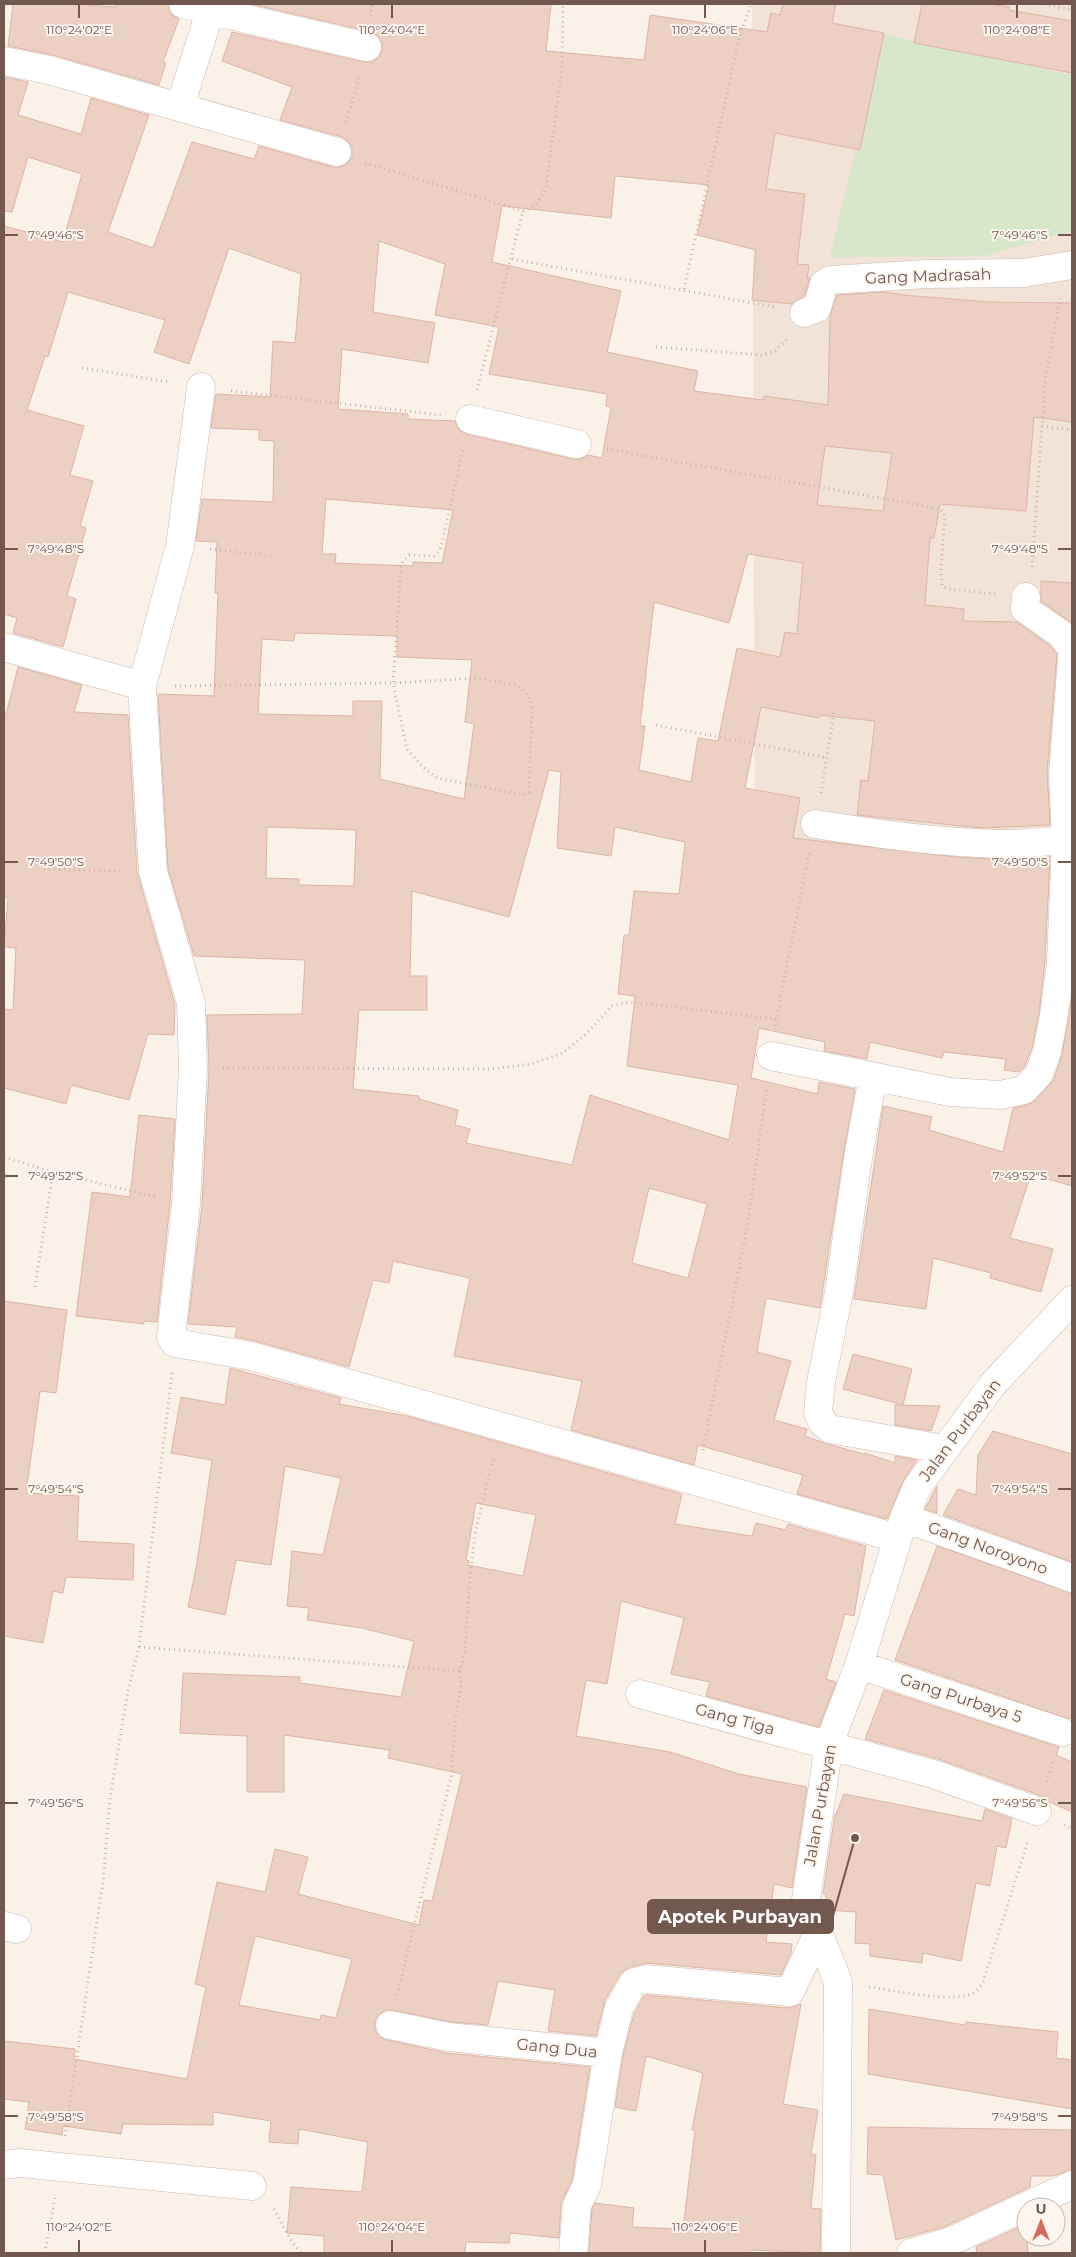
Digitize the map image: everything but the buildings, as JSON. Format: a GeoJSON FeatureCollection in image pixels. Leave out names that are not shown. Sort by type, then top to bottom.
{"type":"FeatureCollection","features":[{"type":"Feature","properties":{"kind":"street"},"geometry":{"type":"LineString","coordinates":[[183,4],[211,9],[367,47]]}},
{"type":"Feature","properties":{"kind":"street"},"geometry":{"type":"LineString","coordinates":[[180,106],[211,9]]}},
{"type":"Feature","properties":{"kind":"street"},"geometry":{"type":"LineString","coordinates":[[4,61],[49,70],[338,152]]}},
{"type":"Feature","properties":{"kind":"street","name":"Gang Madrasah"},"geometry":{"type":"LineString","coordinates":[[804,313],[817,308],[824,284],[831,280],[926,274],[1024,273],[1069,265]]}},
{"type":"Feature","properties":{"kind":"street"},"geometry":{"type":"LineString","coordinates":[[175,1343],[172,1338],[172,1331],[186,1204],[193,1068],[191,1003],[153,871],[142,686],[180,546],[201,387]]}},
{"type":"Feature","properties":{"kind":"street"},"geometry":{"type":"LineString","coordinates":[[470,419],[577,444]]}},
{"type":"Feature","properties":{"kind":"street"},"geometry":{"type":"LineString","coordinates":[[1026,597],[1025,610],[1061,634],[1072,648]]}},
{"type":"Feature","properties":{"kind":"street"},"geometry":{"type":"LineString","coordinates":[[4,647],[142,686]]}},
{"type":"Feature","properties":{"kind":"street"},"geometry":{"type":"LineString","coordinates":[[771,1056],[950,1092],[1000,1095],[1024,1090],[1039,1074],[1047,1052],[1059,979],[1066,840],[1064,774],[1072,657]]}},
{"type":"Feature","properties":{"kind":"street"},"geometry":{"type":"LineString","coordinates":[[815,824],[864,832],[966,842],[1006,844],[1066,840]]}},
{"type":"Feature","properties":{"kind":"street"},"geometry":{"type":"LineString","coordinates":[[873,1077],[859,1152],[840,1292],[821,1382],[818,1412],[822,1422],[830,1429],[943,1449]]}},
{"type":"Feature","properties":{"kind":"street","name":"Jalan Purbayan"},"geometry":{"type":"LineString","coordinates":[[836,2253],[838,1983],[833,1965],[811,1920],[806,1900],[829,1744],[859,1665],[900,1528],[917,1487],[992,1384],[1072,1300]]}},
{"type":"Feature","properties":{"kind":"street","name":"Gang Noroyono"},"geometry":{"type":"LineString","coordinates":[[175,1343],[251,1356],[696,1482],[900,1528],[1072,1578]]}},
{"type":"Feature","properties":{"kind":"street","name":"Gang Purbaya 5"},"geometry":{"type":"LineString","coordinates":[[859,1665],[1062,1732]]}},
{"type":"Feature","properties":{"kind":"street","name":"Gang Tiga"},"geometry":{"type":"LineString","coordinates":[[640,1694],[934,1774],[1037,1811]]}},
{"type":"Feature","properties":{"kind":"street","name":"Gang Dua"},"geometry":{"type":"LineString","coordinates":[[390,2025],[450,2037],[608,2053],[619,2008],[634,1982],[646,1979],[790,1992],[818,1934]]}},
{"type":"Feature","properties":{"kind":"street"},"geometry":{"type":"LineString","coordinates":[[573,2253],[577,2206],[587,2185],[608,2053]]}},
{"type":"Feature","properties":{"kind":"street"},"geometry":{"type":"LineString","coordinates":[[4,2165],[20,2162],[60,2168],[252,2186]]}},
{"type":"Feature","properties":{"kind":"street"},"geometry":{"type":"LineString","coordinates":[[911,2253],[949,2242],[1072,2185]]}},
{"type":"Feature","properties":{"kind":"path"},"geometry":{"type":"LineString","coordinates":[[353,99],[338,152],[351,159],[523,211],[532,208],[540,201],[546,187],[562,67],[562,4]]}},
{"type":"Feature","properties":{"kind":"path"},"geometry":{"type":"LineString","coordinates":[[684,289],[739,38],[751,4]]}},
{"type":"Feature","properties":{"kind":"path"},"geometry":{"type":"LineString","coordinates":[[1044,4],[1072,10]]}},
{"type":"Feature","properties":{"kind":"path"},"geometry":{"type":"LineString","coordinates":[[142,686],[393,683],[476,678],[516,685],[528,695],[532,705],[529,792],[524,795],[437,778],[424,768],[407,750],[393,683],[401,566],[409,555],[434,556],[440,551],[470,419],[523,211]]}},
{"type":"Feature","properties":{"kind":"path"},"geometry":{"type":"LineString","coordinates":[[512,259],[684,289],[804,313],[787,339],[775,351],[761,355],[656,347]]}},
{"type":"Feature","properties":{"kind":"path"},"geometry":{"type":"LineString","coordinates":[[577,444],[936,508],[942,511],[945,516],[941,568],[942,586],[949,589],[1026,597],[1032,572],[1046,383],[1069,265]]}},
{"type":"Feature","properties":{"kind":"path"},"geometry":{"type":"LineString","coordinates":[[82,368],[201,387],[470,419]]}},
{"type":"Feature","properties":{"kind":"path"},"geometry":{"type":"LineString","coordinates":[[1042,426],[1072,430]]}},
{"type":"Feature","properties":{"kind":"path"},"geometry":{"type":"LineString","coordinates":[[180,546],[272,556]]}},
{"type":"Feature","properties":{"kind":"path"},"geometry":{"type":"LineString","coordinates":[[696,1482],[747,1228],[776,1019],[828,758],[834,713]]}},
{"type":"Feature","properties":{"kind":"path"},"geometry":{"type":"LineString","coordinates":[[656,725],[828,758]]}},
{"type":"Feature","properties":{"kind":"path"},"geometry":{"type":"LineString","coordinates":[[44,868],[153,871]]}},
{"type":"Feature","properties":{"kind":"path"},"geometry":{"type":"LineString","coordinates":[[193,1068],[490,1069],[531,1064],[563,1053],[584,1035],[612,1006],[630,1002],[776,1019]]}},
{"type":"Feature","properties":{"kind":"path"},"geometry":{"type":"LineString","coordinates":[[4,1157],[53,1172],[186,1204]]}},
{"type":"Feature","properties":{"kind":"path"},"geometry":{"type":"LineString","coordinates":[[35,1287],[53,1172]]}},
{"type":"Feature","properties":{"kind":"path"},"geometry":{"type":"LineString","coordinates":[[45,2253],[60,2168],[103,1882],[110,1798],[128,1690],[139,1647],[175,1343]]}},
{"type":"Feature","properties":{"kind":"path"},"geometry":{"type":"LineString","coordinates":[[390,2025],[451,1777],[456,1714],[461,1688],[460,1671],[465,1650],[470,1576],[476,1529],[502,1427]]}},
{"type":"Feature","properties":{"kind":"path"},"geometry":{"type":"LineString","coordinates":[[139,1647],[460,1671]]}},
{"type":"Feature","properties":{"kind":"path"},"geometry":{"type":"LineString","coordinates":[[838,1983],[942,1997],[967,1996],[977,1991],[983,1982],[1062,1732]]}},
{"type":"Feature","properties":{"kind":"path"},"geometry":{"type":"LineString","coordinates":[[252,2186],[266,2192],[290,2239],[301,2253]]}},
{"type":"Feature","properties":{"kind":"shaded area"},"geometry":{"type":"Polygon","coordinates":[[[752,4],[1072,4],[1072,868],[755,872],[752,4]]]}},
{"type":"Feature","properties":{"kind":"green space"},"geometry":{"type":"Polygon","coordinates":[[[883,34],[1072,75],[1072,231],[984,256],[830,257],[883,34]]]}},
{"type":"Feature","properties":{"kind":"place","name":"Apotek Purbayan"},"geometry":{"type":"Point","coordinates":[855,1838]}}]}
